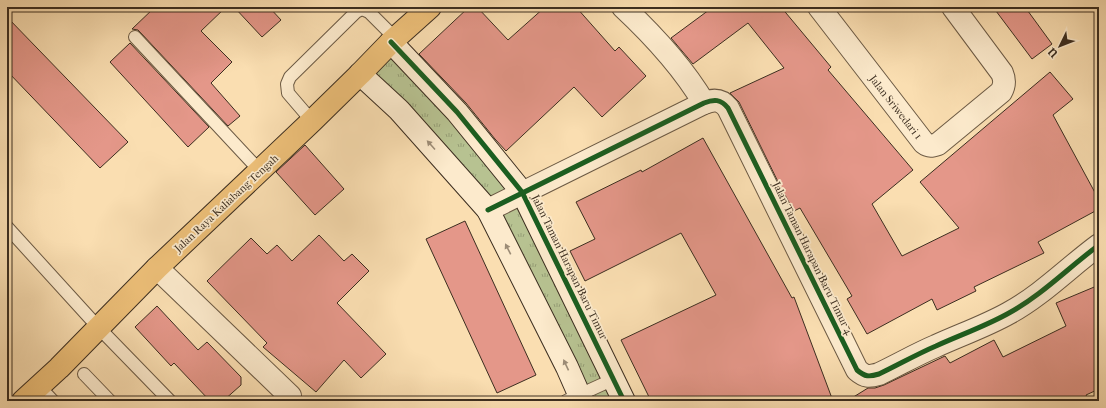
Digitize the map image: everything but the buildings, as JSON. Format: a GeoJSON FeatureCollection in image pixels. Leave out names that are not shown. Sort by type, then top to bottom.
{"type":"FeatureCollection","features":[{"type":"Feature","properties":{"kind":"main road","name":"Jalan Raya Kaliabang Tengah"},"geometry":{"type":"LineString","coordinates":[[23,401],[46,394],[59,368],[98,327],[157,268],[260,172],[393,40],[430,7]]}},
{"type":"Feature","properties":{"kind":"street"},"geometry":{"type":"LineString","coordinates":[[624,7],[656,38],[693,83],[704,103]]}},
{"type":"Feature","properties":{"kind":"street","name":"Jalan Sriwedari 1"},"geometry":{"type":"LineString","coordinates":[[819,7],[924,143],[928,146],[938,144],[1001,92],[1004,87],[1005,80],[1002,73],[953,7]]}},
{"type":"Feature","properties":{"kind":"street","name":"Jalan Taman Harapan Baru Timur"},"geometry":{"type":"LineString","coordinates":[[393,40],[457,112],[522,192],[624,401]]}},
{"type":"Feature","properties":{"kind":"street"},"geometry":{"type":"LineString","coordinates":[[360,74],[399,110],[488,210],[567,367],[576,399]]}},
{"type":"Feature","properties":{"kind":"street","name":"Jalan Taman Harapan Baru Timur 4"},"geometry":{"type":"LineString","coordinates":[[488,210],[704,103],[717,100],[725,104],[728,108],[857,370],[862,375],[870,377],[934,346],[1010,313],[1043,290],[1083,256],[1099,245]]}},
{"type":"Feature","properties":{"kind":"street"},"geometry":{"type":"LineString","coordinates":[[157,268],[290,396]]}},
{"type":"Feature","properties":{"kind":"lane"},"geometry":{"type":"LineString","coordinates":[[312,121],[288,93],[287,84],[290,77],[356,12],[362,9],[369,12],[393,40]]}},
{"type":"Feature","properties":{"kind":"lane"},"geometry":{"type":"LineString","coordinates":[[135,37],[260,172]]}},
{"type":"Feature","properties":{"kind":"lane"},"geometry":{"type":"LineString","coordinates":[[7,227],[98,327],[170,401]]}},
{"type":"Feature","properties":{"kind":"lane"},"geometry":{"type":"LineString","coordinates":[[84,374],[110,401]]}},
{"type":"Feature","properties":{"kind":"lane"},"geometry":{"type":"LineString","coordinates":[[576,399],[614,379]]}},
{"type":"Feature","properties":{"kind":"green space"},"geometry":{"type":"Polygon","coordinates":[[[391,42],[522,192],[624,401],[582,401],[488,210],[360,74],[391,42]]]}},
{"type":"Feature","properties":{"kind":"cycle path"},"geometry":{"type":"LineString","coordinates":[[391,42],[457,112],[522,192],[624,401]]}},
{"type":"Feature","properties":{"kind":"cycle path"},"geometry":{"type":"LineString","coordinates":[[488,210],[704,103],[714,100],[720,101],[728,108],[857,370],[862,374],[870,376],[879,374],[929,349],[1009,313],[1033,298],[1099,245]]}}]}
